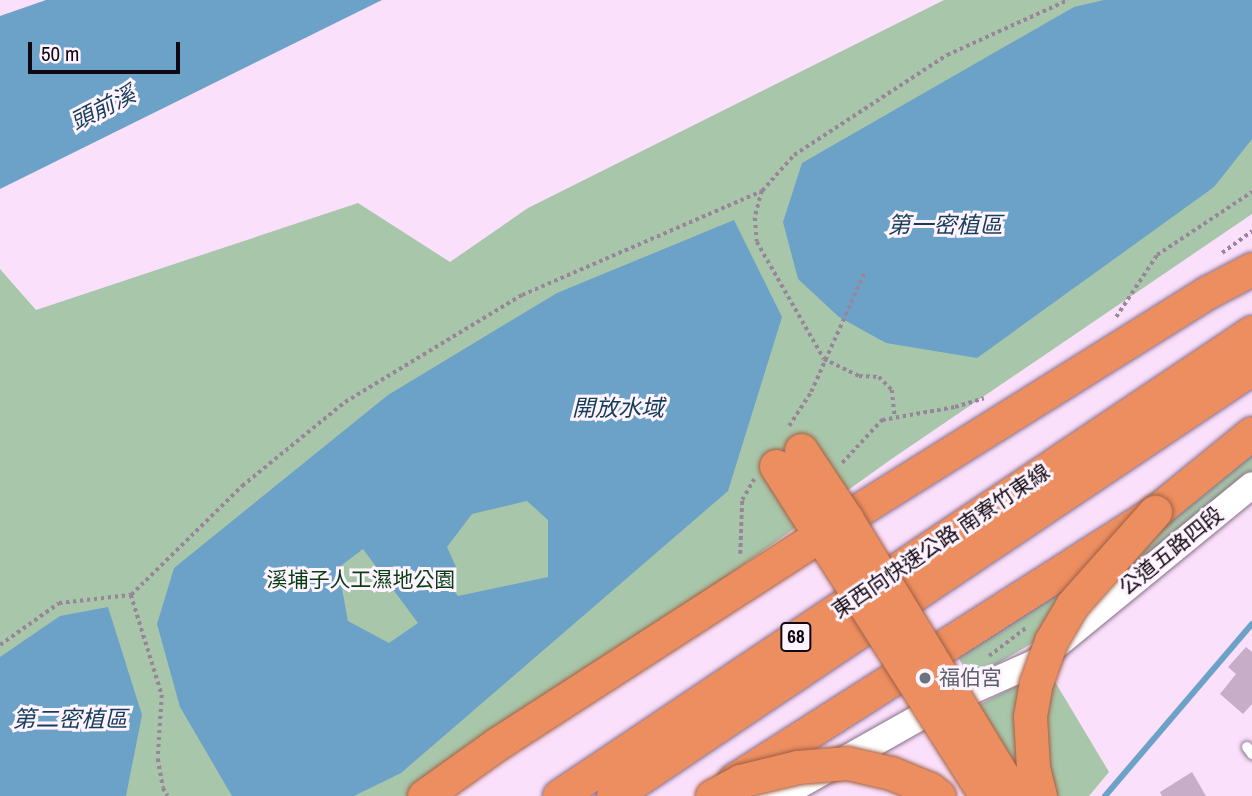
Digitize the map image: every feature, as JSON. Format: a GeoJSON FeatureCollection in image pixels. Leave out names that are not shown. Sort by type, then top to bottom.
{"type":"FeatureCollection","features":[{"type":"Feature","properties":{"kind":"highway"},"geometry":{"type":"LineString","coordinates":[[424,796],[497,744],[834,527],[1208,292],[1252,269]]}},
{"type":"Feature","properties":{"kind":"highway","name":"東西向快速公路 南寮竹東線"},"geometry":{"type":"LineString","coordinates":[[613,796],[1042,491],[1252,332]]}},
{"type":"Feature","properties":{"kind":"highway","name":"東西向快速公路 南寮竹東線"},"geometry":{"type":"LineString","coordinates":[[559,796],[1042,491],[1252,368]]}},
{"type":"Feature","properties":{"kind":"highway"},"geometry":{"type":"LineString","coordinates":[[710,796],[1155,512],[1252,433]]}},
{"type":"Feature","properties":{"kind":"highway"},"geometry":{"type":"LineString","coordinates":[[788,458],[918,663],[1015,796]]}},
{"type":"Feature","properties":{"kind":"highway"},"geometry":{"type":"LineString","coordinates":[[1040,796],[1033,768],[1030,716],[1036,682],[1051,641],[1072,606],[1155,512]]}},
{"type":"Feature","properties":{"kind":"highway"},"geometry":{"type":"LineString","coordinates":[[918,663],[986,796]]}},
{"type":"Feature","properties":{"kind":"highway"},"geometry":{"type":"LineString","coordinates":[[710,796],[752,778],[798,767],[847,764],[891,774],[930,789],[939,796]]}},
{"type":"Feature","properties":{"kind":"street","name":"公道五路四段"},"geometry":{"type":"LineString","coordinates":[[780,796],[936,702],[1036,662],[1252,485]]}},
{"type":"Feature","properties":{"kind":"street"},"geometry":{"type":"LineString","coordinates":[[936,702],[999,796]]}},
{"type":"Feature","properties":{"kind":"lane"},"geometry":{"type":"LineString","coordinates":[[884,723],[936,702]]}},
{"type":"Feature","properties":{"kind":"lane"},"geometry":{"type":"LineString","coordinates":[[758,796],[778,781],[825,755]]}},
{"type":"Feature","properties":{"kind":"path"},"geometry":{"type":"LineString","coordinates":[[0,645],[59,603],[131,595],[242,486],[345,402],[522,295],[762,191],[794,155],[947,55],[1068,0]]}},
{"type":"Feature","properties":{"kind":"path"},"geometry":{"type":"LineString","coordinates":[[762,191],[755,218],[757,242],[824,359],[859,376],[880,377],[892,390],[895,417]]}},
{"type":"Feature","properties":{"kind":"path"},"geometry":{"type":"LineString","coordinates":[[1111,325],[1157,256],[1252,192]]}},
{"type":"Feature","properties":{"kind":"path"},"geometry":{"type":"LineString","coordinates":[[837,329],[865,271]]}},
{"type":"Feature","properties":{"kind":"path"},"geometry":{"type":"LineString","coordinates":[[131,595],[162,695],[158,759],[163,788],[168,796]]}},
{"type":"Feature","properties":{"kind":"green space","name":"溪埔子人工濕地公園"},"geometry":{"type":"Polygon","coordinates":[[[944,0],[1252,0],[1252,214],[893,458],[419,796],[0,796],[0,269],[36,310],[358,203],[450,262],[528,208],[944,0]]]}},
{"type":"Feature","properties":{"kind":"green space"},"geometry":{"type":"Polygon","coordinates":[[[1252,416],[1252,474],[1089,610],[971,679],[952,647],[1252,416]]]}},
{"type":"Feature","properties":{"kind":"green space"},"geometry":{"type":"Polygon","coordinates":[[[1048,670],[1109,772],[1089,796],[1030,796],[977,706],[1048,670]]]}},
{"type":"Feature","properties":{"kind":"water","name":"頭前溪"},"geometry":{"type":"Polygon","coordinates":[[[46,0],[382,0],[0,189],[0,16],[46,0]]]}},
{"type":"Feature","properties":{"kind":"water","name":"第一密植區"},"geometry":{"type":"Polygon","coordinates":[[[1104,0],[1252,0],[1252,139],[1214,187],[977,358],[886,343],[839,317],[798,279],[783,222],[802,163],[1074,7],[1104,0]]]}},
{"type":"Feature","properties":{"kind":"water","name":"開放水域"},"geometry":{"type":"Polygon","coordinates":[[[734,220],[782,317],[728,491],[401,773],[354,796],[232,796],[180,707],[157,624],[174,568],[388,395],[557,293],[734,220]],[[527,501],[472,514],[447,547],[456,567],[447,582],[458,596],[548,577],[548,520],[527,501]],[[363,549],[338,568],[348,621],[389,643],[418,623],[363,549]]]}},
{"type":"Feature","properties":{"kind":"water","name":"第二密植區"},"geometry":{"type":"Polygon","coordinates":[[[108,607],[142,715],[126,796],[0,796],[0,657],[60,616],[108,607]]]}},
{"type":"Feature","properties":{"kind":"building"},"geometry":{"type":"Polygon","coordinates":[[[1246,647],[1252,652],[1252,704],[1243,714],[1220,694],[1236,674],[1228,667],[1246,647]]]}},
{"type":"Feature","properties":{"kind":"building"},"geometry":{"type":"Polygon","coordinates":[[[1192,772],[1206,796],[1162,796],[1160,792],[1192,772]]]}},
{"type":"Feature","properties":{"kind":"waterway"},"geometry":{"type":"LineString","coordinates":[[1105,796],[1252,624]]}},
{"type":"Feature","properties":{"kind":"place","name":"福伯宮"},"geometry":{"type":"Point","coordinates":[925,678]}}]}
